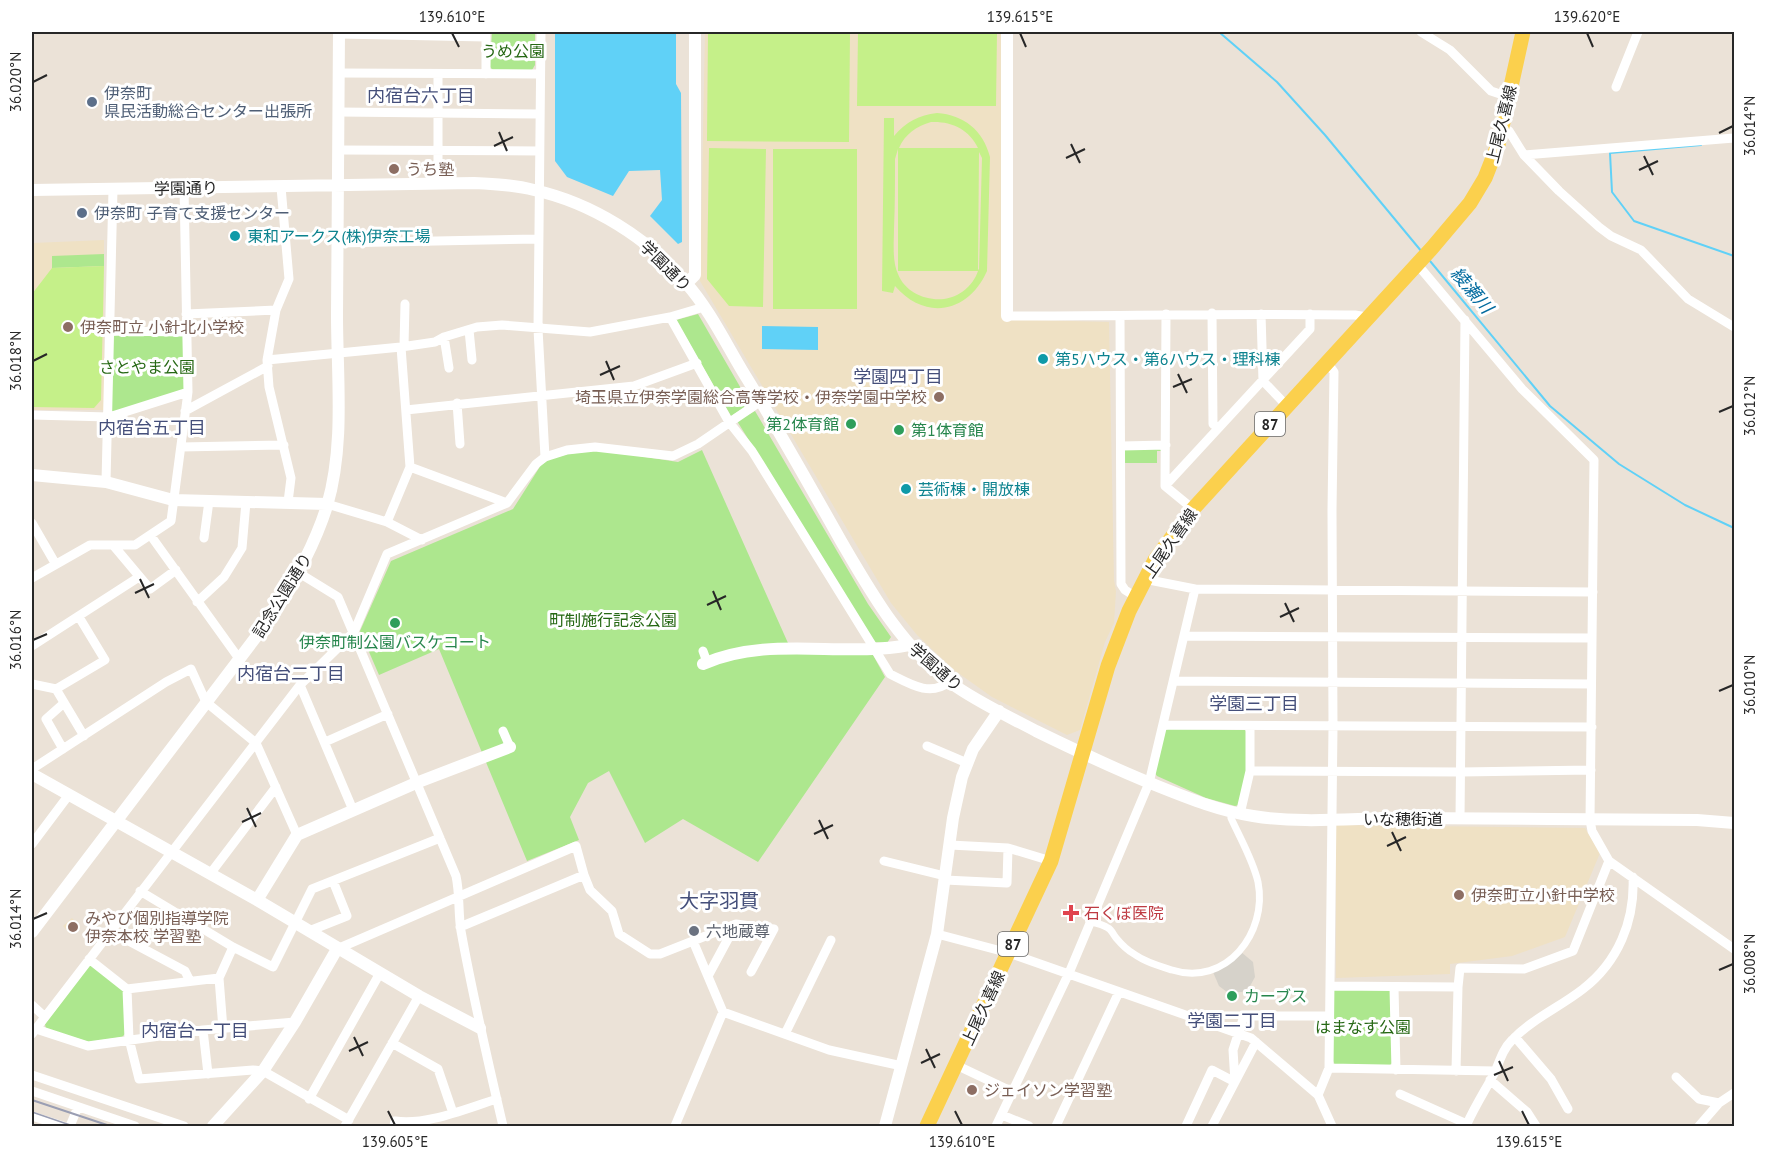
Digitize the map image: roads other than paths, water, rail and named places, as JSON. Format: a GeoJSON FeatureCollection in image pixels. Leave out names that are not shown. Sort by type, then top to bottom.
{"type":"FeatureCollection","features":[{"type":"Feature","properties":{"kind":"main road","name":"上尾久喜線"},"geometry":{"type":"LineString","coordinates":[[927,1126],[1051,861],[1108,666],[1144,579],[1167,542],[1193,509],[1460,216],[1482,184],[1492,162],[1502,128],[1523,32]]}},
{"type":"Feature","properties":{"kind":"street"},"geometry":{"type":"LineString","coordinates":[[541,32],[538,329],[545,457]]}},
{"type":"Feature","properties":{"kind":"street"},"geometry":{"type":"LineString","coordinates":[[687,283],[694,275],[695,32]]}},
{"type":"Feature","properties":{"kind":"street"},"geometry":{"type":"LineString","coordinates":[[1007,32],[1007,316],[1212,313],[1367,317]]}},
{"type":"Feature","properties":{"kind":"street"},"geometry":{"type":"LineString","coordinates":[[1421,32],[1450,50],[1491,91],[1509,98]]}},
{"type":"Feature","properties":{"kind":"street"},"geometry":{"type":"LineString","coordinates":[[1616,87],[1638,32]]}},
{"type":"Feature","properties":{"kind":"street"},"geometry":{"type":"LineString","coordinates":[[339,33],[486,34],[486,74]]}},
{"type":"Feature","properties":{"kind":"street","name":"記念公園通り"},"geometry":{"type":"LineString","coordinates":[[32,932],[240,660],[299,573],[314,542],[327,504],[334,472],[338,430],[339,33]]}},
{"type":"Feature","properties":{"kind":"street"},"geometry":{"type":"LineString","coordinates":[[339,73],[540,74]]}},
{"type":"Feature","properties":{"kind":"street"},"geometry":{"type":"LineString","coordinates":[[438,75],[438,183]]}},
{"type":"Feature","properties":{"kind":"street"},"geometry":{"type":"LineString","coordinates":[[339,112],[540,114]]}},
{"type":"Feature","properties":{"kind":"street"},"geometry":{"type":"LineString","coordinates":[[1502,128],[1509,131],[1524,155],[1559,191],[1599,227],[1611,236],[1641,250],[1688,299],[1734,327]]}},
{"type":"Feature","properties":{"kind":"street"},"geometry":{"type":"LineString","coordinates":[[1524,155],[1734,138]]}},
{"type":"Feature","properties":{"kind":"street"},"geometry":{"type":"LineString","coordinates":[[339,150],[539,151]]}},
{"type":"Feature","properties":{"kind":"street","name":"学園通り"},"geometry":{"type":"LineString","coordinates":[[32,190],[496,184],[538,190],[569,201],[612,221],[652,249],[687,283],[704,307],[871,592],[909,645],[949,682],[999,711],[1083,754]]}},
{"type":"Feature","properties":{"kind":"street"},"geometry":{"type":"LineString","coordinates":[[280,187],[289,279],[276,310],[268,363],[269,387],[291,478],[288,502]]}},
{"type":"Feature","properties":{"kind":"street"},"geometry":{"type":"LineString","coordinates":[[32,578],[90,545],[135,546],[171,521],[188,392],[185,332],[184,188]]}},
{"type":"Feature","properties":{"kind":"street"},"geometry":{"type":"LineString","coordinates":[[106,482],[113,189]]}},
{"type":"Feature","properties":{"kind":"street"},"geometry":{"type":"LineString","coordinates":[[337,243],[538,240]]}},
{"type":"Feature","properties":{"kind":"street"},"geometry":{"type":"LineString","coordinates":[[1418,263],[1522,389],[1594,460],[1590,820],[1592,831],[1609,861],[1734,949]]}},
{"type":"Feature","properties":{"kind":"street"},"geometry":{"type":"LineString","coordinates":[[387,522],[410,467],[403,347],[405,304]]}},
{"type":"Feature","properties":{"kind":"street"},"geometry":{"type":"LineString","coordinates":[[185,411],[268,363],[337,352],[435,342],[444,337],[470,330],[502,325],[590,332],[670,318],[704,307]]}},
{"type":"Feature","properties":{"kind":"street"},"geometry":{"type":"LineString","coordinates":[[186,314],[276,310]]}},
{"type":"Feature","properties":{"kind":"street"},"geometry":{"type":"LineString","coordinates":[[1212,313],[1213,423],[1218,428]]}},
{"type":"Feature","properties":{"kind":"street"},"geometry":{"type":"LineString","coordinates":[[1165,486],[1166,314]]}},
{"type":"Feature","properties":{"kind":"street"},"geometry":{"type":"LineString","coordinates":[[1261,314],[1263,381],[1287,406]]}},
{"type":"Feature","properties":{"kind":"street"},"geometry":{"type":"LineString","coordinates":[[1165,486],[1310,328],[1310,314]]}},
{"type":"Feature","properties":{"kind":"street"},"geometry":{"type":"LineString","coordinates":[[1120,316],[1121,584],[1125,590],[1136,597]]}},
{"type":"Feature","properties":{"kind":"street"},"geometry":{"type":"LineString","coordinates":[[670,318],[729,422],[752,452],[890,674],[929,690],[940,689],[949,682]]}},
{"type":"Feature","properties":{"kind":"street"},"geometry":{"type":"LineString","coordinates":[[1460,819],[1465,320]]}},
{"type":"Feature","properties":{"kind":"street"},"geometry":{"type":"LineString","coordinates":[[470,330],[472,360]]}},
{"type":"Feature","properties":{"kind":"street"},"geometry":{"type":"LineString","coordinates":[[109,331],[185,332]]}},
{"type":"Feature","properties":{"kind":"street"},"geometry":{"type":"LineString","coordinates":[[444,337],[449,368]]}},
{"type":"Feature","properties":{"kind":"street"},"geometry":{"type":"LineString","coordinates":[[1318,1095],[1329,1068],[1333,770],[1334,372],[1327,362]]}},
{"type":"Feature","properties":{"kind":"street"},"geometry":{"type":"LineString","coordinates":[[406,410],[634,386],[697,363]]}},
{"type":"Feature","properties":{"kind":"street"},"geometry":{"type":"LineString","coordinates":[[32,415],[109,417],[188,392]]}},
{"type":"Feature","properties":{"kind":"street"},"geometry":{"type":"LineString","coordinates":[[295,1022],[203,1030],[88,1046],[34,1031],[170,851],[300,685],[354,632],[387,554],[507,503],[536,464],[545,457],[567,450],[595,447],[673,456],[698,444],[761,401]]}},
{"type":"Feature","properties":{"kind":"street"},"geometry":{"type":"LineString","coordinates":[[457,403],[460,444]]}},
{"type":"Feature","properties":{"kind":"street"},"geometry":{"type":"LineString","coordinates":[[181,447],[284,445]]}},
{"type":"Feature","properties":{"kind":"street"},"geometry":{"type":"LineString","coordinates":[[1122,446],[1166,445]]}},
{"type":"Feature","properties":{"kind":"street"},"geometry":{"type":"LineString","coordinates":[[410,467],[507,503]]}},
{"type":"Feature","properties":{"kind":"street"},"geometry":{"type":"LineString","coordinates":[[32,475],[106,482],[173,500],[327,504],[387,522],[422,540]]}},
{"type":"Feature","properties":{"kind":"street"},"geometry":{"type":"LineString","coordinates":[[1165,486],[1193,509]]}},
{"type":"Feature","properties":{"kind":"street"},"geometry":{"type":"LineString","coordinates":[[204,538],[209,501]]}},
{"type":"Feature","properties":{"kind":"street"},"geometry":{"type":"LineString","coordinates":[[197,602],[224,576],[242,548],[246,502]]}},
{"type":"Feature","properties":{"kind":"street"},"geometry":{"type":"LineString","coordinates":[[32,523],[55,563]]}},
{"type":"Feature","properties":{"kind":"street"},"geometry":{"type":"LineString","coordinates":[[151,536],[240,660]]}},
{"type":"Feature","properties":{"kind":"street"},"geometry":{"type":"LineString","coordinates":[[113,545],[150,589],[176,570]]}},
{"type":"Feature","properties":{"kind":"street"},"geometry":{"type":"LineString","coordinates":[[299,573],[338,597],[456,876],[460,927],[503,1126]]}},
{"type":"Feature","properties":{"kind":"street"},"geometry":{"type":"LineString","coordinates":[[32,646],[139,577]]}},
{"type":"Feature","properties":{"kind":"street"},"geometry":{"type":"LineString","coordinates":[[1144,579],[1195,589],[1593,592]]}},
{"type":"Feature","properties":{"kind":"street"},"geometry":{"type":"LineString","coordinates":[[996,1126],[1069,973],[1149,783],[1195,589]]}},
{"type":"Feature","properties":{"kind":"street"},"geometry":{"type":"LineString","coordinates":[[32,684],[56,689],[105,660],[79,617]]}},
{"type":"Feature","properties":{"kind":"street"},"geometry":{"type":"LineString","coordinates":[[1185,636],[1592,638]]}},
{"type":"Feature","properties":{"kind":"street"},"geometry":{"type":"LineString","coordinates":[[704,659],[780,648],[875,650],[909,645]]}},
{"type":"Feature","properties":{"kind":"street"},"geometry":{"type":"LineString","coordinates":[[32,769],[166,682],[191,669],[206,702],[256,743],[297,835]]}},
{"type":"Feature","properties":{"kind":"street"},"geometry":{"type":"LineString","coordinates":[[1174,681],[1591,684]]}},
{"type":"Feature","properties":{"kind":"street"},"geometry":{"type":"LineString","coordinates":[[300,685],[353,810]]}},
{"type":"Feature","properties":{"kind":"street"},"geometry":{"type":"LineString","coordinates":[[56,689],[84,736]]}},
{"type":"Feature","properties":{"kind":"street"},"geometry":{"type":"LineString","coordinates":[[63,749],[46,719],[64,703]]}},
{"type":"Feature","properties":{"kind":"street"},"geometry":{"type":"LineString","coordinates":[[885,1126],[937,934],[957,797],[967,763],[981,735],[999,711]]}},
{"type":"Feature","properties":{"kind":"street"},"geometry":{"type":"LineString","coordinates":[[325,742],[388,714]]}},
{"type":"Feature","properties":{"kind":"street"},"geometry":{"type":"LineString","coordinates":[[1163,725],[1592,727]]}},
{"type":"Feature","properties":{"kind":"street"},"geometry":{"type":"LineString","coordinates":[[1091,922],[1109,928],[1122,945],[1142,959],[1174,971],[1213,970],[1234,958],[1252,929],[1259,897],[1254,868],[1236,816],[1250,771],[1250,726]]}},
{"type":"Feature","properties":{"kind":"street"},"geometry":{"type":"LineString","coordinates":[[257,900],[297,835],[416,783],[510,747],[503,731]]}},
{"type":"Feature","properties":{"kind":"street"},"geometry":{"type":"LineString","coordinates":[[927,746],[967,763]]}},
{"type":"Feature","properties":{"kind":"street","name":"いな穂街道"},"geometry":{"type":"LineString","coordinates":[[1083,754],[1149,783],[1236,816],[1332,819],[1697,820],[1734,823]]}},
{"type":"Feature","properties":{"kind":"street"},"geometry":{"type":"LineString","coordinates":[[1250,771],[1591,770]]}},
{"type":"Feature","properties":{"kind":"street"},"geometry":{"type":"LineString","coordinates":[[32,774],[257,900],[419,996],[480,1028]]}},
{"type":"Feature","properties":{"kind":"street"},"geometry":{"type":"LineString","coordinates":[[210,874],[276,787]]}},
{"type":"Feature","properties":{"kind":"street"},"geometry":{"type":"LineString","coordinates":[[32,844],[69,796]]}},
{"type":"Feature","properties":{"kind":"street"},"geometry":{"type":"LineString","coordinates":[[140,891],[233,947],[273,967],[312,889],[440,838]]}},
{"type":"Feature","properties":{"kind":"street"},"geometry":{"type":"LineString","coordinates":[[950,845],[1008,848],[1051,861]]}},
{"type":"Feature","properties":{"kind":"street"},"geometry":{"type":"LineString","coordinates":[[213,1126],[263,1071],[295,1022],[337,949],[576,846],[590,890],[612,911],[619,934],[650,954],[660,954],[736,924],[774,929],[751,972]]}},
{"type":"Feature","properties":{"kind":"street"},"geometry":{"type":"LineString","coordinates":[[884,861],[945,878],[1007,883],[1008,848]]}},
{"type":"Feature","properties":{"kind":"street"},"geometry":{"type":"LineString","coordinates":[[1456,1071],[1460,968],[1524,969],[1573,951],[1609,861]]}},
{"type":"Feature","properties":{"kind":"street"},"geometry":{"type":"LineString","coordinates":[[460,927],[584,875]]}},
{"type":"Feature","properties":{"kind":"street"},"geometry":{"type":"LineString","coordinates":[[1400,1094],[1465,1125],[1492,1076],[1502,1052],[1515,1037],[1583,989],[1605,969],[1624,938],[1633,906],[1633,877]]}},
{"type":"Feature","properties":{"kind":"street"},"geometry":{"type":"LineString","coordinates":[[309,931],[347,916],[333,881]]}},
{"type":"Feature","properties":{"kind":"street"},"geometry":{"type":"LineString","coordinates":[[708,976],[736,924]]}},
{"type":"Feature","properties":{"kind":"street"},"geometry":{"type":"LineString","coordinates":[[110,931],[185,971],[190,981]]}},
{"type":"Feature","properties":{"kind":"street"},"geometry":{"type":"LineString","coordinates":[[937,934],[1009,953],[1251,1038],[1318,1095],[1332,1126]]}},
{"type":"Feature","properties":{"kind":"street"},"geometry":{"type":"LineString","coordinates":[[785,1034],[831,940]]}},
{"type":"Feature","properties":{"kind":"street"},"geometry":{"type":"LineString","coordinates":[[675,1126],[723,1012],[693,941]]}},
{"type":"Feature","properties":{"kind":"street"},"geometry":{"type":"LineString","coordinates":[[223,1029],[219,978],[233,947]]}},
{"type":"Feature","properties":{"kind":"street"},"geometry":{"type":"LineString","coordinates":[[89,959],[127,989],[219,978]]}},
{"type":"Feature","properties":{"kind":"street"},"geometry":{"type":"LineString","coordinates":[[309,1099],[380,973]]}},
{"type":"Feature","properties":{"kind":"street"},"geometry":{"type":"LineString","coordinates":[[1330,986],[1458,987]]}},
{"type":"Feature","properties":{"kind":"street"},"geometry":{"type":"LineString","coordinates":[[1394,988],[1396,1070]]}},
{"type":"Feature","properties":{"kind":"street"},"geometry":{"type":"LineString","coordinates":[[127,989],[129,1040],[139,1079],[263,1071],[347,1123],[419,996]]}},
{"type":"Feature","properties":{"kind":"street"},"geometry":{"type":"LineString","coordinates":[[1056,1126],[1119,992]]}},
{"type":"Feature","properties":{"kind":"street"},"geometry":{"type":"LineString","coordinates":[[32,1005],[44,1016]]}},
{"type":"Feature","properties":{"kind":"street"},"geometry":{"type":"LineString","coordinates":[[723,1012],[829,1050],[902,1066]]}},
{"type":"Feature","properties":{"kind":"street"},"geometry":{"type":"LineString","coordinates":[[1235,1082],[1233,1050],[1244,1016],[1329,1016]]}},
{"type":"Feature","properties":{"kind":"street"},"geometry":{"type":"LineString","coordinates":[[203,1030],[208,1074]]}},
{"type":"Feature","properties":{"kind":"street"},"geometry":{"type":"LineString","coordinates":[[1515,1037],[1551,1079],[1568,1109]]}},
{"type":"Feature","properties":{"kind":"street"},"geometry":{"type":"LineString","coordinates":[[1212,1126],[1256,1042]]}},
{"type":"Feature","properties":{"kind":"street"},"geometry":{"type":"LineString","coordinates":[[392,1043],[438,1069],[453,1113]]}},
{"type":"Feature","properties":{"kind":"street"},"geometry":{"type":"LineString","coordinates":[[956,1065],[1013,1092]]}},
{"type":"Feature","properties":{"kind":"street"},"geometry":{"type":"LineString","coordinates":[[1329,1068],[1456,1071],[1492,1076],[1527,1112],[1536,1126]]}},
{"type":"Feature","properties":{"kind":"street"},"geometry":{"type":"LineString","coordinates":[[1186,1126],[1212,1070],[1235,1082]]}},
{"type":"Feature","properties":{"kind":"street"},"geometry":{"type":"LineString","coordinates":[[32,1075],[165,1124],[184,1126]]}},
{"type":"Feature","properties":{"kind":"street"},"geometry":{"type":"LineString","coordinates":[[1676,1077],[1699,1099],[1719,1103]]}},
{"type":"Feature","properties":{"kind":"street"},"geometry":{"type":"LineString","coordinates":[[32,1091],[135,1126]]}},
{"type":"Feature","properties":{"kind":"street"},"geometry":{"type":"LineString","coordinates":[[1699,1126],[1719,1103],[1734,1092]]}},
{"type":"Feature","properties":{"kind":"street"},"geometry":{"type":"LineString","coordinates":[[394,1126],[395,1121],[409,1123],[453,1113],[497,1099]]}},
{"type":"Feature","properties":{"kind":"street"},"geometry":{"type":"LineString","coordinates":[[70,1126],[78,1107]]}},
{"type":"Feature","properties":{"kind":"street"},"geometry":{"type":"LineString","coordinates":[[1002,1115],[1029,1126]]}},
{"type":"Feature","properties":{"kind":"street"},"geometry":{"type":"LineString","coordinates":[[32,1116],[59,1126]]}},
{"type":"Feature","properties":{"kind":"water"},"geometry":{"type":"Polygon","coordinates":[[[555,32],[676,32],[676,84],[681,93],[682,242],[678,244],[650,216],[662,200],[660,170],[629,171],[613,196],[567,177],[555,161],[555,32]]]}},
{"type":"Feature","properties":{"kind":"water"},"geometry":{"type":"Polygon","coordinates":[[[762,326],[818,327],[818,350],[762,349],[762,326]]]}},
{"type":"Feature","properties":{"kind":"waterway","name":"綾瀬川"},"geometry":{"type":"LineString","coordinates":[[1219,32],[1277,82],[1325,135],[1422,252]]}},
{"type":"Feature","properties":{"kind":"waterway"},"geometry":{"type":"LineString","coordinates":[[1701,145],[1610,153],[1612,192],[1634,221],[1734,256]]}},
{"type":"Feature","properties":{"kind":"waterway","name":"綾瀬川"},"geometry":{"type":"LineString","coordinates":[[1430,261],[1550,406],[1619,464],[1685,505],[1734,528]]}},
{"type":"Feature","properties":{"kind":"tram line"},"geometry":{"type":"LineString","coordinates":[[32,1112],[73,1126]]}},
{"type":"Feature","properties":{"kind":"railway"},"geometry":{"type":"LineString","coordinates":[[32,1100],[110,1126]]}},
{"type":"Feature","properties":{"kind":"place","name":"伊奈町 県民活動総合センター出張所"},"geometry":{"type":"Point","coordinates":[92,102]}},
{"type":"Feature","properties":{"kind":"place","name":"うち塾"},"geometry":{"type":"Point","coordinates":[394,169]}},
{"type":"Feature","properties":{"kind":"place","name":"伊奈町 子育て支援センター"},"geometry":{"type":"Point","coordinates":[82,213]}},
{"type":"Feature","properties":{"kind":"place","name":"東和アークス(株)伊奈工場"},"geometry":{"type":"Point","coordinates":[235,236]}},
{"type":"Feature","properties":{"kind":"place","name":"伊奈町立 小針北小学校"},"geometry":{"type":"Point","coordinates":[68,327]}},
{"type":"Feature","properties":{"kind":"place","name":"第5ハウス・第6ハウス・理科棟"},"geometry":{"type":"Point","coordinates":[1043,359]}},
{"type":"Feature","properties":{"kind":"place","name":"埼玉県立伊奈学園総合高等学校・伊奈学園中学校"},"geometry":{"type":"Point","coordinates":[939,397]}},
{"type":"Feature","properties":{"kind":"place","name":"第2体育館"},"geometry":{"type":"Point","coordinates":[851,424]}},
{"type":"Feature","properties":{"kind":"place","name":"第1体育館"},"geometry":{"type":"Point","coordinates":[899,430]}},
{"type":"Feature","properties":{"kind":"place","name":"芸術棟・開放棟"},"geometry":{"type":"Point","coordinates":[906,489]}},
{"type":"Feature","properties":{"kind":"place","name":"伊奈町制公園バスケコート"},"geometry":{"type":"Point","coordinates":[395,623]}},
{"type":"Feature","properties":{"kind":"place","name":"伊奈町立小針中学校"},"geometry":{"type":"Point","coordinates":[1459,895]}},
{"type":"Feature","properties":{"kind":"place","name":"石くぼ医院"},"geometry":{"type":"Point","coordinates":[1071,913]}},
{"type":"Feature","properties":{"kind":"place","name":"みやび個別指導学院 伊奈本校 学習塾"},"geometry":{"type":"Point","coordinates":[73,927]}},
{"type":"Feature","properties":{"kind":"place","name":"六地蔵尊"},"geometry":{"type":"Point","coordinates":[694,931]}},
{"type":"Feature","properties":{"kind":"place","name":"カーブス"},"geometry":{"type":"Point","coordinates":[1232,996]}},
{"type":"Feature","properties":{"kind":"place","name":"ジェイソン学習塾"},"geometry":{"type":"Point","coordinates":[972,1090]}},
{"type":"Feature","properties":{"kind":"district","name":"内宿台六丁目"},"geometry":{"type":"Point","coordinates":[421,95]}},
{"type":"Feature","properties":{"kind":"district","name":"学園四丁目"},"geometry":{"type":"Point","coordinates":[898,376]}},
{"type":"Feature","properties":{"kind":"district","name":"内宿台五丁目"},"geometry":{"type":"Point","coordinates":[152,427]}},
{"type":"Feature","properties":{"kind":"district","name":"内宿台二丁目"},"geometry":{"type":"Point","coordinates":[291,673]}},
{"type":"Feature","properties":{"kind":"district","name":"学園三丁目"},"geometry":{"type":"Point","coordinates":[1254,703]}},
{"type":"Feature","properties":{"kind":"district","name":"大字羽貫"},"geometry":{"type":"Point","coordinates":[719,901]}},
{"type":"Feature","properties":{"kind":"district","name":"学園二丁目"},"geometry":{"type":"Point","coordinates":[1232,1020]}},
{"type":"Feature","properties":{"kind":"district","name":"内宿台一丁目"},"geometry":{"type":"Point","coordinates":[195,1030]}},
{"type":"Feature","properties":{"kind":"park label","name":"うめ公園"},"geometry":{"type":"Point","coordinates":[513,51]}},
{"type":"Feature","properties":{"kind":"park label","name":"さとやま公園"},"geometry":{"type":"Point","coordinates":[147,367]}},
{"type":"Feature","properties":{"kind":"park label","name":"町制施行記念公園"},"geometry":{"type":"Point","coordinates":[613,620]}},
{"type":"Feature","properties":{"kind":"park label","name":"はまなす公園"},"geometry":{"type":"Point","coordinates":[1363,1027]}}]}
